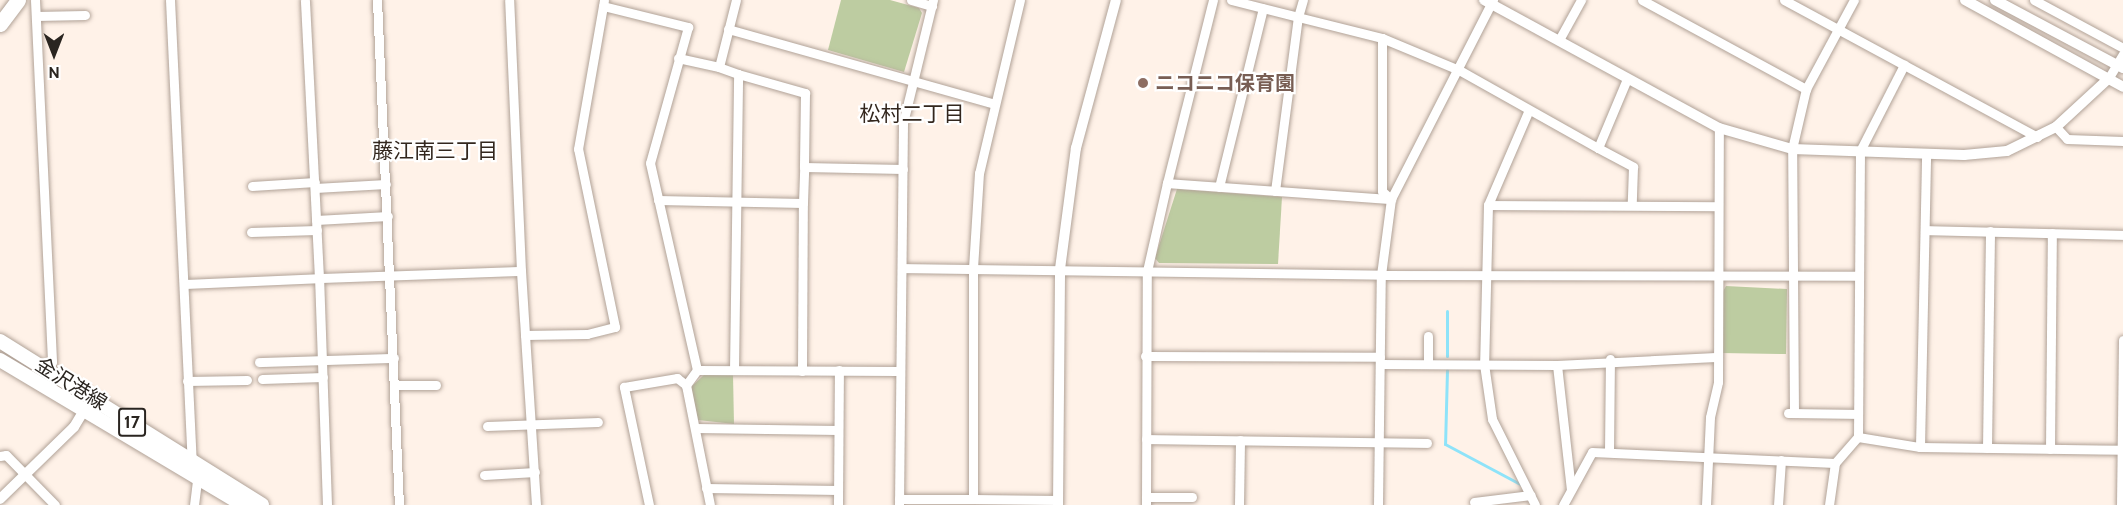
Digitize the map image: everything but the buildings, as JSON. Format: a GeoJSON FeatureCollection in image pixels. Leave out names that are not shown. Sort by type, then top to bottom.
{"type":"FeatureCollection","features":[{"type":"Feature","properties":{"kind":"highway"},"geometry":{"type":"LineString","coordinates":[[0,24],[18,0]]}},
{"type":"Feature","properties":{"kind":"main road","name":"金沢港線"},"geometry":{"type":"LineString","coordinates":[[0,341],[91,397],[197,468],[243,505]]}},
{"type":"Feature","properties":{"kind":"main road","name":"金沢港線"},"geometry":{"type":"LineString","coordinates":[[0,360],[84,410],[197,468],[259,504]]}},
{"type":"Feature","properties":{"kind":"street"},"geometry":{"type":"LineString","coordinates":[[35,0],[48,370]]}},
{"type":"Feature","properties":{"kind":"street"},"geometry":{"type":"LineString","coordinates":[[170,0],[187,381],[197,468],[194,505]]}},
{"type":"Feature","properties":{"kind":"street"},"geometry":{"type":"LineString","coordinates":[[305,0],[323,360],[327,505]]}},
{"type":"Feature","properties":{"kind":"street"},"geometry":{"type":"LineString","coordinates":[[377,0],[391,275],[399,505]]}},
{"type":"Feature","properties":{"kind":"street"},"geometry":{"type":"LineString","coordinates":[[509,0],[521,272],[533,423],[536,505]]}},
{"type":"Feature","properties":{"kind":"street"},"geometry":{"type":"LineString","coordinates":[[719,67],[736,0]]}},
{"type":"Feature","properties":{"kind":"street"},"geometry":{"type":"LineString","coordinates":[[911,0],[933,3],[911,81],[903,169],[899,502],[973,499],[1058,503],[1060,269],[1076,148],[1116,0]]}},
{"type":"Feature","properties":{"kind":"street"},"geometry":{"type":"LineString","coordinates":[[973,499],[973,268],[979,173],[992,103],[1020,0]]}},
{"type":"Feature","properties":{"kind":"street"},"geometry":{"type":"LineString","coordinates":[[1191,497],[1146,501],[1147,272],[1213,0]]}},
{"type":"Feature","properties":{"kind":"street"},"geometry":{"type":"LineString","coordinates":[[1231,0],[1382,38],[1459,70],[1528,112],[1633,167],[1632,205]]}},
{"type":"Feature","properties":{"kind":"street"},"geometry":{"type":"LineString","coordinates":[[1275,191],[1298,17],[1303,0]]}},
{"type":"Feature","properties":{"kind":"street"},"geometry":{"type":"LineString","coordinates":[[1559,40],[1581,0]]}},
{"type":"Feature","properties":{"kind":"street"},"geometry":{"type":"LineString","coordinates":[[1641,0],[1806,89]]}},
{"type":"Feature","properties":{"kind":"street"},"geometry":{"type":"LineString","coordinates":[[1784,0],[2037,137]]}},
{"type":"Feature","properties":{"kind":"street"},"geometry":{"type":"LineString","coordinates":[[1854,0],[1806,89],[1792,149],[1791,413],[1858,414]]}},
{"type":"Feature","properties":{"kind":"street"},"geometry":{"type":"LineString","coordinates":[[1965,0],[2123,87]]}},
{"type":"Feature","properties":{"kind":"street"},"geometry":{"type":"LineString","coordinates":[[1995,0],[2120,67]]}},
{"type":"Feature","properties":{"kind":"street"},"geometry":{"type":"LineString","coordinates":[[2034,0],[2123,48]]}},
{"type":"Feature","properties":{"kind":"street"},"geometry":{"type":"LineString","coordinates":[[1378,505],[1381,275],[1391,199],[1459,70],[1490,1],[1719,128],[1792,149],[1926,154],[2007,151],[2056,127],[2120,67],[2123,54]]}},
{"type":"Feature","properties":{"kind":"street"},"geometry":{"type":"LineString","coordinates":[[525,335],[587,334],[615,327],[578,149],[603,3],[688,27],[650,163],[697,370],[686,385]]}},
{"type":"Feature","properties":{"kind":"street"},"geometry":{"type":"LineString","coordinates":[[1220,187],[1263,8]]}},
{"type":"Feature","properties":{"kind":"street"},"geometry":{"type":"LineString","coordinates":[[36,16],[85,15]]}},
{"type":"Feature","properties":{"kind":"street"},"geometry":{"type":"LineString","coordinates":[[728,29],[992,103]]}},
{"type":"Feature","properties":{"kind":"street"},"geometry":{"type":"LineString","coordinates":[[1382,38],[1382,191],[1391,199]]}},
{"type":"Feature","properties":{"kind":"street"},"geometry":{"type":"LineString","coordinates":[[678,58],[719,67],[805,93],[802,203],[802,371]]}},
{"type":"Feature","properties":{"kind":"street"},"geometry":{"type":"LineString","coordinates":[[1829,505],[1835,463],[1858,437],[1860,152],[1904,65]]}},
{"type":"Feature","properties":{"kind":"street"},"geometry":{"type":"LineString","coordinates":[[734,370],[738,74]]}},
{"type":"Feature","properties":{"kind":"street"},"geometry":{"type":"LineString","coordinates":[[1598,148],[1627,79]]}},
{"type":"Feature","properties":{"kind":"street"},"geometry":{"type":"LineString","coordinates":[[1528,112],[1488,205],[1484,364],[1492,419],[1535,505]]}},
{"type":"Feature","properties":{"kind":"street"},"geometry":{"type":"LineString","coordinates":[[2056,127],[2067,139],[2123,141]]}},
{"type":"Feature","properties":{"kind":"street"},"geometry":{"type":"LineString","coordinates":[[1706,505],[1716,357],[1719,128]]}},
{"type":"Feature","properties":{"kind":"street"},"geometry":{"type":"LineString","coordinates":[[1920,447],[1926,154]]}},
{"type":"Feature","properties":{"kind":"street"},"geometry":{"type":"LineString","coordinates":[[804,167],[903,169]]}},
{"type":"Feature","properties":{"kind":"street"},"geometry":{"type":"LineString","coordinates":[[1167,183],[1391,199]]}},
{"type":"Feature","properties":{"kind":"street"},"geometry":{"type":"LineString","coordinates":[[252,186],[386,184]]}},
{"type":"Feature","properties":{"kind":"street"},"geometry":{"type":"LineString","coordinates":[[658,200],[802,203]]}},
{"type":"Feature","properties":{"kind":"street"},"geometry":{"type":"LineString","coordinates":[[1488,205],[1717,206]]}},
{"type":"Feature","properties":{"kind":"street"},"geometry":{"type":"LineString","coordinates":[[251,232],[388,216]]}},
{"type":"Feature","properties":{"kind":"street"},"geometry":{"type":"LineString","coordinates":[[1926,230],[2123,235]]}},
{"type":"Feature","properties":{"kind":"street"},"geometry":{"type":"LineString","coordinates":[[1987,448],[1990,231]]}},
{"type":"Feature","properties":{"kind":"street"},"geometry":{"type":"LineString","coordinates":[[2049,449],[2052,233]]}},
{"type":"Feature","properties":{"kind":"street"},"geometry":{"type":"LineString","coordinates":[[902,268],[1487,276],[1859,276]]}},
{"type":"Feature","properties":{"kind":"street"},"geometry":{"type":"LineString","coordinates":[[184,284],[521,272]]}},
{"type":"Feature","properties":{"kind":"street"},"geometry":{"type":"LineString","coordinates":[[1428,336],[1428,364]]}},
{"type":"Feature","properties":{"kind":"street"},"geometry":{"type":"LineString","coordinates":[[2121,505],[2123,340]]}},
{"type":"Feature","properties":{"kind":"street"},"geometry":{"type":"LineString","coordinates":[[1145,356],[1428,364],[1557,365],[1610,358],[1716,357]]}},
{"type":"Feature","properties":{"kind":"street"},"geometry":{"type":"LineString","coordinates":[[259,362],[394,358]]}},
{"type":"Feature","properties":{"kind":"street"},"geometry":{"type":"LineString","coordinates":[[1609,452],[1610,358]]}},
{"type":"Feature","properties":{"kind":"street"},"geometry":{"type":"LineString","coordinates":[[1557,365],[1571,489]]}},
{"type":"Feature","properties":{"kind":"street"},"geometry":{"type":"LineString","coordinates":[[697,370],[899,371]]}},
{"type":"Feature","properties":{"kind":"street"},"geometry":{"type":"LineString","coordinates":[[838,370],[838,505]]}},
{"type":"Feature","properties":{"kind":"street"},"geometry":{"type":"LineString","coordinates":[[262,379],[323,377]]}},
{"type":"Feature","properties":{"kind":"street"},"geometry":{"type":"LineString","coordinates":[[650,505],[624,387],[677,378],[686,385],[710,505]]}},
{"type":"Feature","properties":{"kind":"street"},"geometry":{"type":"LineString","coordinates":[[187,381],[247,380]]}},
{"type":"Feature","properties":{"kind":"street"},"geometry":{"type":"LineString","coordinates":[[395,385],[436,385]]}},
{"type":"Feature","properties":{"kind":"street"},"geometry":{"type":"LineString","coordinates":[[0,499],[84,410],[91,397]]}},
{"type":"Feature","properties":{"kind":"street"},"geometry":{"type":"LineString","coordinates":[[487,426],[598,422]]}},
{"type":"Feature","properties":{"kind":"street"},"geometry":{"type":"LineString","coordinates":[[694,428],[838,430]]}},
{"type":"Feature","properties":{"kind":"street"},"geometry":{"type":"LineString","coordinates":[[1858,437],[1920,447],[2122,450]]}},
{"type":"Feature","properties":{"kind":"street"},"geometry":{"type":"LineString","coordinates":[[1146,439],[1427,443]]}},
{"type":"Feature","properties":{"kind":"street"},"geometry":{"type":"LineString","coordinates":[[1239,505],[1240,440]]}},
{"type":"Feature","properties":{"kind":"street"},"geometry":{"type":"LineString","coordinates":[[1563,505],[1592,452],[1835,463]]}},
{"type":"Feature","properties":{"kind":"street"},"geometry":{"type":"LineString","coordinates":[[0,456],[25,474],[56,505]]}},
{"type":"Feature","properties":{"kind":"street"},"geometry":{"type":"LineString","coordinates":[[1778,505],[1781,460]]}},
{"type":"Feature","properties":{"kind":"street"},"geometry":{"type":"LineString","coordinates":[[484,475],[535,472]]}},
{"type":"Feature","properties":{"kind":"street"},"geometry":{"type":"LineString","coordinates":[[706,488],[838,490]]}},
{"type":"Feature","properties":{"kind":"street"},"geometry":{"type":"LineString","coordinates":[[1474,502],[1531,495]]}},
{"type":"Feature","properties":{"kind":"green space"},"geometry":{"type":"Polygon","coordinates":[[[841,0],[890,0],[919,8],[922,13],[904,72],[828,50],[841,0]]]}},
{"type":"Feature","properties":{"kind":"green space"},"geometry":{"type":"Polygon","coordinates":[[[1177,189],[1282,197],[1278,264],[1159,263],[1155,258],[1177,189]]]}},
{"type":"Feature","properties":{"kind":"green space"},"geometry":{"type":"Polygon","coordinates":[[[1726,286],[1787,289],[1786,354],[1721,353],[1721,295],[1726,286]]]}},
{"type":"Feature","properties":{"kind":"green space"},"geometry":{"type":"Polygon","coordinates":[[[705,374],[733,375],[734,424],[698,420],[691,387],[705,374]]]}},
{"type":"Feature","properties":{"kind":"waterway"},"geometry":{"type":"LineString","coordinates":[[1447,311],[1447,356]]}},
{"type":"Feature","properties":{"kind":"waterway"},"geometry":{"type":"LineString","coordinates":[[1447,370],[1445,444],[1520,484]]}},
{"type":"Feature","properties":{"kind":"place","name":"ニコニコ保育園"},"geometry":{"type":"Point","coordinates":[1143,83]}},
{"type":"Feature","properties":{"kind":"district","name":"松村二丁目"},"geometry":{"type":"Point","coordinates":[912,114]}},
{"type":"Feature","properties":{"kind":"district","name":"藤江南三丁目"},"geometry":{"type":"Point","coordinates":[435,151]}}]}
